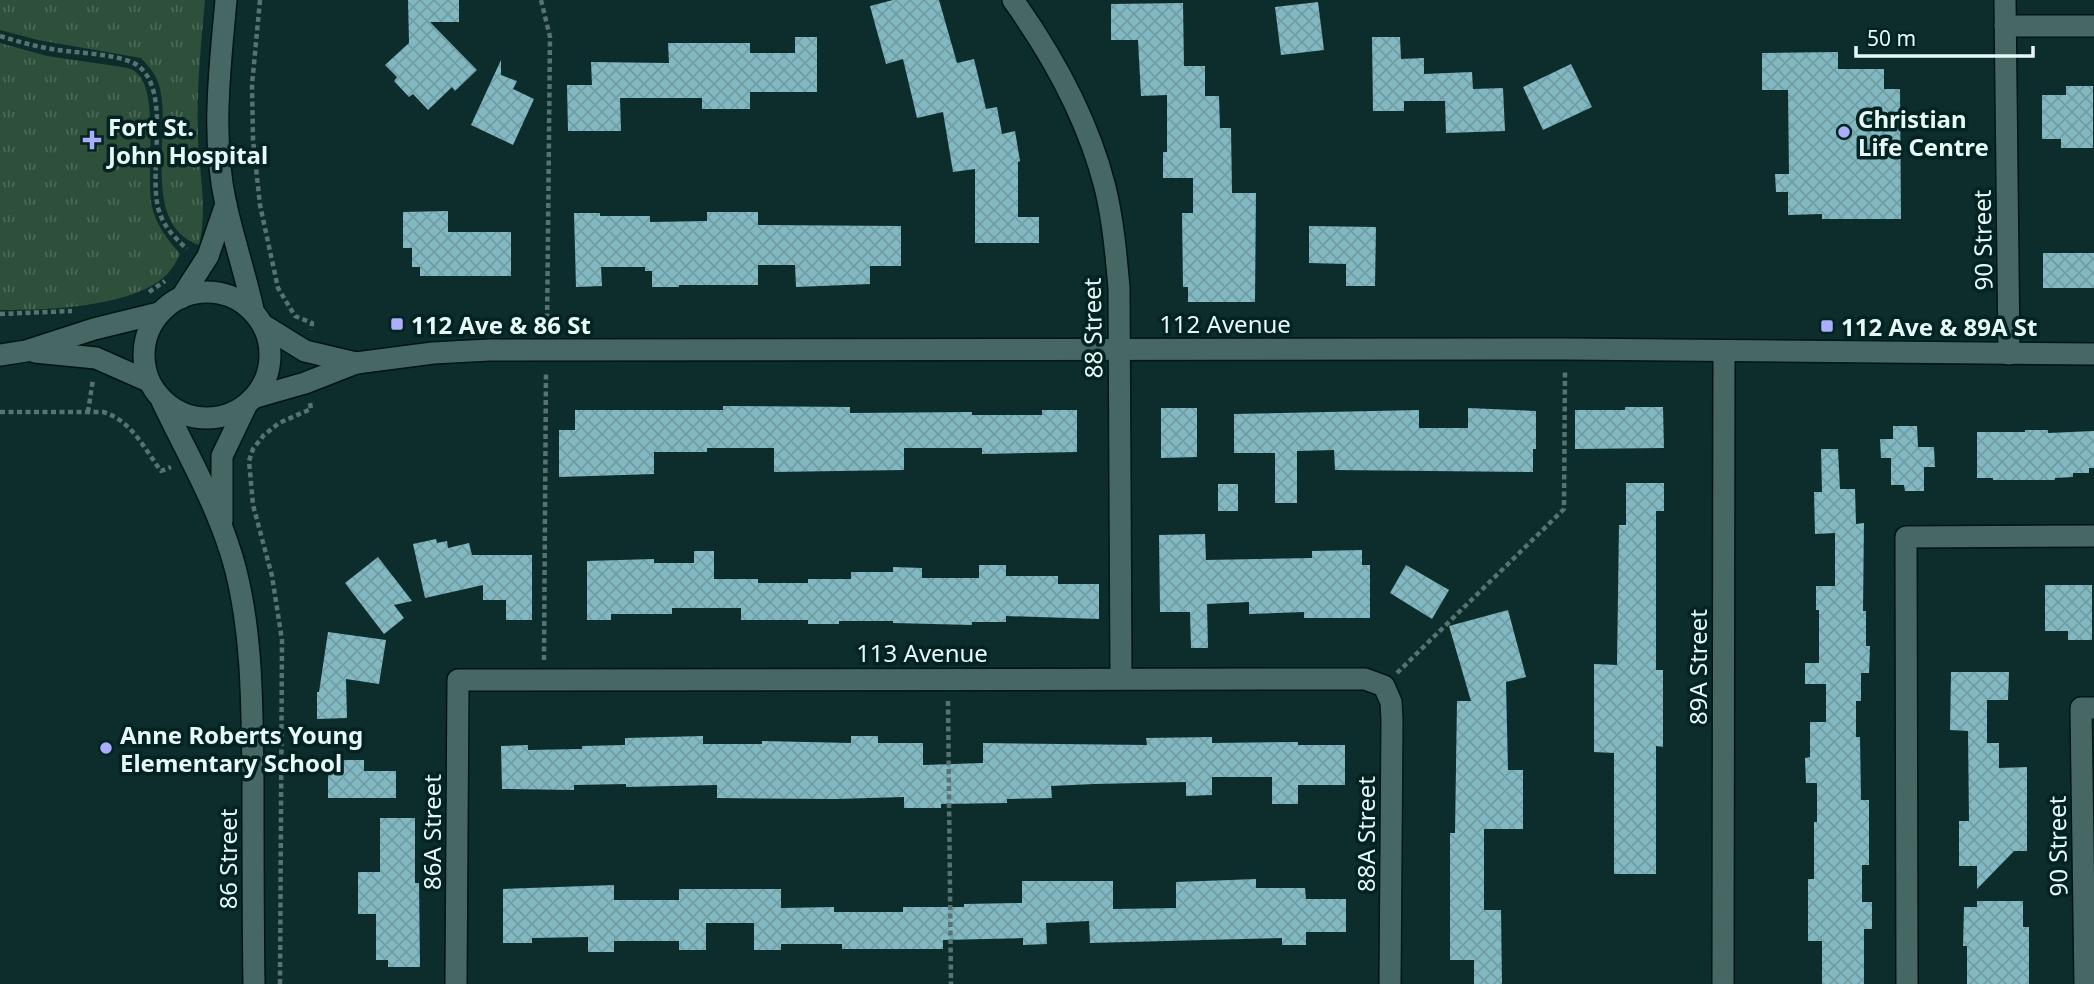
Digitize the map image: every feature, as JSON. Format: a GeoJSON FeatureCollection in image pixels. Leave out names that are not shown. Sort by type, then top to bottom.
{"type":"FeatureCollection","features":[{"type":"Feature","properties":{"kind":"street"},"geometry":{"type":"LineString","coordinates":[[159,313],[149,331],[145,349],[148,381],[162,401],[183,414],[204,418],[225,415],[251,402],[266,380],[270,362],[269,345],[258,317],[226,204],[219,124],[226,0]]}},
{"type":"Feature","properties":{"kind":"street","name":"88 Street"},"geometry":{"type":"LineString","coordinates":[[1013,0],[1040,38],[1068,90],[1089,138],[1104,186],[1117,262],[1120,349],[1121,678]]}},
{"type":"Feature","properties":{"kind":"street","name":"90 Street"},"geometry":{"type":"LineString","coordinates":[[2005,0],[2009,354]]}},
{"type":"Feature","properties":{"kind":"street"},"geometry":{"type":"LineString","coordinates":[[2005,26],[2094,26]]}},
{"type":"Feature","properties":{"kind":"street"},"geometry":{"type":"LineString","coordinates":[[181,298],[208,256],[226,204]]}},
{"type":"Feature","properties":{"kind":"street"},"geometry":{"type":"LineString","coordinates":[[0,355],[26,351],[94,329],[159,313],[181,298],[201,292],[221,293],[238,298],[258,317]]}},
{"type":"Feature","properties":{"kind":"street","name":"112 Avenue"},"geometry":{"type":"LineString","coordinates":[[258,317],[305,351],[356,363]]}},
{"type":"Feature","properties":{"kind":"street","name":"112 Avenue"},"geometry":{"type":"LineString","coordinates":[[251,402],[356,363],[433,353],[489,350],[1565,349],[2094,354]]}},
{"type":"Feature","properties":{"kind":"street"},"geometry":{"type":"LineString","coordinates":[[26,351],[96,358],[148,381]]}},
{"type":"Feature","properties":{"kind":"street","name":"89A Street"},"geometry":{"type":"LineString","coordinates":[[1723,984],[1724,351]]}},
{"type":"Feature","properties":{"kind":"street","name":"86 Street"},"geometry":{"type":"LineString","coordinates":[[162,401],[222,526],[236,571],[248,648],[252,720],[254,984]]}},
{"type":"Feature","properties":{"kind":"street","name":"86 Street"},"geometry":{"type":"LineString","coordinates":[[222,526],[222,456],[251,402]]}},
{"type":"Feature","properties":{"kind":"street"},"geometry":{"type":"LineString","coordinates":[[1907,984],[1906,537],[2094,536]]}},
{"type":"Feature","properties":{"kind":"street","name":"113 Avenue"},"geometry":{"type":"LineString","coordinates":[[458,680],[1365,678],[1384,686]]}},
{"type":"Feature","properties":{"kind":"street","name":"86A Street"},"geometry":{"type":"LineString","coordinates":[[456,984],[458,680]]}},
{"type":"Feature","properties":{"kind":"street","name":"88A Street"},"geometry":{"type":"LineString","coordinates":[[1384,686],[1391,702],[1392,720],[1390,984]]}},
{"type":"Feature","properties":{"kind":"street","name":"90 Street"},"geometry":{"type":"LineString","coordinates":[[2085,984],[2088,708]]}},
{"type":"Feature","properties":{"kind":"path"},"geometry":{"type":"LineString","coordinates":[[260,0],[252,85],[253,140],[260,205],[278,288],[295,316],[312,323],[309,336]]}},
{"type":"Feature","properties":{"kind":"path"},"geometry":{"type":"LineString","coordinates":[[541,0],[550,37],[547,326]]}},
{"type":"Feature","properties":{"kind":"path"},"geometry":{"type":"LineString","coordinates":[[0,36],[55,50],[124,60],[136,65],[148,76],[154,95],[158,209],[174,238],[187,249],[198,253]]}},
{"type":"Feature","properties":{"kind":"path"},"geometry":{"type":"LineString","coordinates":[[181,261],[187,249]]}},
{"type":"Feature","properties":{"kind":"path"},"geometry":{"type":"LineString","coordinates":[[143,294],[173,274]]}},
{"type":"Feature","properties":{"kind":"path"},"geometry":{"type":"LineString","coordinates":[[0,314],[79,310]]}},
{"type":"Feature","properties":{"kind":"path"},"geometry":{"type":"LineString","coordinates":[[1384,686],[1564,509],[1565,349]]}},
{"type":"Feature","properties":{"kind":"path"},"geometry":{"type":"LineString","coordinates":[[544,681],[546,369]]}},
{"type":"Feature","properties":{"kind":"path"},"geometry":{"type":"LineString","coordinates":[[88,412],[94,370]]}},
{"type":"Feature","properties":{"kind":"path"},"geometry":{"type":"LineString","coordinates":[[280,984],[282,640],[272,576],[253,505],[249,461],[253,449],[279,423],[311,409],[308,396]]}},
{"type":"Feature","properties":{"kind":"path"},"geometry":{"type":"LineString","coordinates":[[0,412],[103,412],[115,415],[131,428],[160,471],[179,464]]}},
{"type":"Feature","properties":{"kind":"path"},"geometry":{"type":"LineString","coordinates":[[947,678],[951,984]]}},
{"type":"Feature","properties":{"kind":"green space"},"geometry":{"type":"Polygon","coordinates":[[[0,0],[205,0],[198,103],[203,205],[199,245],[181,234],[169,218],[162,174],[162,104],[154,74],[141,58],[38,40],[0,30],[0,0]]]}},
{"type":"Feature","properties":{"kind":"green space","name":"Fort St. John Hospital"},"geometry":{"type":"Polygon","coordinates":[[[0,43],[47,56],[128,68],[137,73],[144,83],[150,116],[152,207],[159,226],[180,254],[167,274],[150,287],[131,295],[86,305],[0,310],[0,43]]]}},
{"type":"Feature","properties":{"kind":"building"},"geometry":{"type":"Polygon","coordinates":[[[408,0],[459,0],[459,22],[430,22],[477,70],[455,91],[452,87],[428,110],[413,94],[409,97],[394,81],[397,77],[385,65],[409,43],[408,0]]]}},
{"type":"Feature","properties":{"kind":"building"},"geometry":{"type":"Polygon","coordinates":[[[893,0],[939,0],[957,63],[974,59],[986,109],[997,107],[1002,134],[1015,131],[1020,161],[1018,217],[1039,217],[1039,243],[975,243],[975,169],[953,172],[943,112],[917,118],[903,59],[886,64],[870,6],[893,0]]]}},
{"type":"Feature","properties":{"kind":"building"},"geometry":{"type":"Polygon","coordinates":[[[1318,2],[1324,50],[1281,55],[1275,7],[1318,2]]]}},
{"type":"Feature","properties":{"kind":"building"},"geometry":{"type":"Polygon","coordinates":[[[1183,3],[1184,66],[1205,66],[1205,96],[1219,96],[1220,128],[1231,128],[1232,193],[1256,193],[1255,302],[1188,302],[1188,287],[1183,287],[1182,213],[1193,213],[1193,178],[1163,178],[1163,152],[1167,152],[1167,95],[1141,96],[1138,40],[1111,40],[1111,4],[1183,3]]]}},
{"type":"Feature","properties":{"kind":"building"},"geometry":{"type":"Polygon","coordinates":[[[795,37],[817,37],[817,92],[750,92],[750,109],[702,109],[702,98],[620,98],[621,131],[568,131],[567,85],[592,85],[591,62],[669,63],[668,43],[750,43],[750,53],[795,53],[795,37]]]}},
{"type":"Feature","properties":{"kind":"building"},"geometry":{"type":"Polygon","coordinates":[[[1372,37],[1400,37],[1401,59],[1424,58],[1424,74],[1472,72],[1473,89],[1503,88],[1505,131],[1446,133],[1445,101],[1404,101],[1404,111],[1373,111],[1372,37]]]}},
{"type":"Feature","properties":{"kind":"building","name":"Christian Life Centre"},"geometry":{"type":"Polygon","coordinates":[[[1838,52],[1838,69],[1884,69],[1884,89],[1900,89],[1901,219],[1822,219],[1822,214],[1788,215],[1788,192],[1776,192],[1775,174],[1789,174],[1788,90],[1762,90],[1762,53],[1838,52]]]}},
{"type":"Feature","properties":{"kind":"building"},"geometry":{"type":"Polygon","coordinates":[[[501,60],[501,75],[517,81],[513,89],[534,99],[513,145],[471,125],[501,60]]]}},
{"type":"Feature","properties":{"kind":"building"},"geometry":{"type":"Polygon","coordinates":[[[1571,64],[1592,107],[1543,130],[1523,87],[1571,64]]]}},
{"type":"Feature","properties":{"kind":"building"},"geometry":{"type":"Polygon","coordinates":[[[2066,86],[2093,86],[2093,148],[2061,148],[2061,139],[2042,139],[2042,95],[2066,95],[2066,86]]]}},
{"type":"Feature","properties":{"kind":"building"},"geometry":{"type":"Polygon","coordinates":[[[448,211],[448,232],[511,232],[511,276],[420,276],[420,267],[412,267],[412,248],[403,248],[403,212],[448,211]]]}},
{"type":"Feature","properties":{"kind":"building"},"geometry":{"type":"Polygon","coordinates":[[[707,212],[758,212],[758,225],[901,226],[901,266],[870,266],[870,284],[796,287],[795,265],[758,265],[758,285],[679,287],[652,287],[652,271],[645,271],[645,267],[601,267],[602,286],[576,287],[574,213],[650,216],[650,222],[707,221],[707,212]]]}},
{"type":"Feature","properties":{"kind":"building"},"geometry":{"type":"Polygon","coordinates":[[[1309,226],[1376,227],[1375,286],[1346,286],[1346,264],[1309,263],[1309,226]]]}},
{"type":"Feature","properties":{"kind":"building"},"geometry":{"type":"Polygon","coordinates":[[[2043,253],[2094,253],[2094,288],[2043,288],[2043,253]]]}},
{"type":"Feature","properties":{"kind":"building"},"geometry":{"type":"Polygon","coordinates":[[[723,406],[850,407],[850,413],[972,412],[972,415],[1042,415],[1042,410],[1077,410],[1077,452],[982,454],[982,448],[904,448],[904,470],[774,472],[774,448],[707,448],[707,452],[654,452],[654,474],[559,477],[559,430],[575,430],[575,410],[723,410],[723,406]]]}},
{"type":"Feature","properties":{"kind":"building"},"geometry":{"type":"Polygon","coordinates":[[[1625,407],[1663,407],[1664,448],[1575,449],[1575,410],[1625,410],[1625,407]]]}},
{"type":"Feature","properties":{"kind":"building"},"geometry":{"type":"Polygon","coordinates":[[[1161,408],[1197,408],[1197,457],[1161,458],[1161,408]]]}},
{"type":"Feature","properties":{"kind":"building"},"geometry":{"type":"Polygon","coordinates":[[[1468,408],[1536,411],[1533,472],[1335,470],[1334,450],[1297,451],[1297,503],[1275,503],[1275,453],[1234,453],[1234,414],[1419,410],[1419,428],[1468,428],[1468,408]]]}},
{"type":"Feature","properties":{"kind":"building"},"geometry":{"type":"Polygon","coordinates":[[[1893,426],[1917,426],[1918,447],[1934,447],[1935,467],[1924,467],[1924,491],[1905,491],[1904,485],[1891,485],[1891,458],[1881,458],[1880,439],[1893,439],[1893,426]]]}},
{"type":"Feature","properties":{"kind":"building"},"geometry":{"type":"Polygon","coordinates":[[[2048,430],[2048,433],[2094,431],[2094,468],[2089,468],[2089,473],[2073,473],[2073,477],[2055,480],[1977,478],[1977,432],[2048,430]]]}},
{"type":"Feature","properties":{"kind":"building"},"geometry":{"type":"Polygon","coordinates":[[[1821,449],[1838,449],[1840,489],[1855,489],[1856,524],[1864,523],[1863,611],[1866,611],[1866,646],[1870,646],[1869,673],[1861,673],[1861,701],[1856,701],[1856,737],[1860,737],[1861,800],[1869,800],[1869,865],[1862,865],[1862,902],[1872,902],[1872,929],[1864,929],[1864,984],[1822,984],[1822,941],[1808,941],[1808,879],[1814,879],[1817,783],[1806,783],[1805,758],[1810,757],[1810,722],[1826,722],[1826,684],[1805,684],[1805,663],[1819,663],[1816,586],[1835,586],[1835,533],[1815,534],[1814,492],[1822,492],[1821,449]]]}},
{"type":"Feature","properties":{"kind":"building"},"geometry":{"type":"Polygon","coordinates":[[[1626,483],[1664,483],[1664,511],[1656,511],[1656,670],[1663,670],[1663,747],[1656,746],[1656,874],[1614,874],[1614,753],[1594,752],[1594,664],[1617,665],[1619,525],[1626,525],[1626,483]]]}},
{"type":"Feature","properties":{"kind":"building"},"geometry":{"type":"Polygon","coordinates":[[[1218,484],[1238,484],[1238,511],[1218,511],[1218,484]]]}},
{"type":"Feature","properties":{"kind":"building"},"geometry":{"type":"Polygon","coordinates":[[[1205,534],[1206,560],[1312,558],[1312,551],[1362,550],[1362,565],[1370,565],[1370,618],[1304,618],[1304,612],[1249,614],[1249,602],[1207,604],[1208,648],[1191,648],[1190,612],[1160,612],[1159,535],[1205,534]]]}},
{"type":"Feature","properties":{"kind":"building"},"geometry":{"type":"Polygon","coordinates":[[[436,539],[437,543],[447,541],[448,548],[469,543],[472,555],[532,555],[532,620],[506,620],[506,600],[483,600],[483,585],[425,598],[413,544],[436,539]]]}},
{"type":"Feature","properties":{"kind":"building"},"geometry":{"type":"Polygon","coordinates":[[[694,551],[714,551],[714,579],[758,579],[758,583],[808,583],[808,579],[851,579],[851,572],[893,572],[893,567],[922,568],[922,578],[979,578],[979,565],[1006,565],[1006,576],[1058,576],[1058,584],[1099,584],[1099,619],[1006,616],[1006,622],[972,622],[972,625],[893,621],[808,624],[808,620],[741,620],[741,608],[672,608],[672,614],[611,614],[611,620],[587,620],[587,561],[654,559],[654,563],[694,563],[694,551]]]}},
{"type":"Feature","properties":{"kind":"building"},"geometry":{"type":"Polygon","coordinates":[[[378,557],[412,601],[394,605],[404,618],[384,634],[345,583],[378,557]]]}},
{"type":"Feature","properties":{"kind":"building"},"geometry":{"type":"Polygon","coordinates":[[[1406,565],[1449,590],[1432,619],[1390,593],[1406,565]]]}},
{"type":"Feature","properties":{"kind":"building"},"geometry":{"type":"Polygon","coordinates":[[[2045,585],[2092,585],[2092,640],[2068,640],[2068,631],[2045,631],[2045,585]]]}},
{"type":"Feature","properties":{"kind":"building"},"geometry":{"type":"Polygon","coordinates":[[[1508,610],[1526,677],[1506,682],[1508,770],[1523,770],[1523,829],[1484,829],[1484,910],[1501,910],[1502,984],[1474,984],[1474,960],[1450,960],[1450,833],[1455,833],[1457,701],[1471,701],[1449,626],[1508,610]]]}},
{"type":"Feature","properties":{"kind":"building"},"geometry":{"type":"Polygon","coordinates":[[[328,632],[386,640],[379,684],[346,679],[347,718],[317,719],[317,692],[328,632]]]}},
{"type":"Feature","properties":{"kind":"building"},"geometry":{"type":"Polygon","coordinates":[[[1951,672],[2009,672],[2008,700],[1987,700],[1987,743],[1999,743],[1999,768],[2027,767],[2027,851],[2014,851],[1977,889],[1977,866],[1959,866],[1959,821],[1969,821],[1968,731],[1950,730],[1951,672]]]}},
{"type":"Feature","properties":{"kind":"building"},"geometry":{"type":"Polygon","coordinates":[[[703,736],[703,744],[762,744],[762,741],[851,743],[851,736],[878,736],[878,743],[923,743],[923,765],[983,763],[983,743],[1147,745],[1146,738],[1212,737],[1212,743],[1298,742],[1298,745],[1345,745],[1345,785],[1298,785],[1298,804],[1272,804],[1272,777],[1212,777],[1212,795],[1186,796],[1186,782],[1051,786],[1052,798],[1007,799],[1007,803],[941,804],[941,808],[904,808],[904,797],[717,798],[717,785],[626,787],[626,784],[574,785],[574,790],[502,789],[501,746],[528,745],[528,750],[582,749],[582,746],[625,745],[625,738],[703,736]]]}},
{"type":"Feature","properties":{"kind":"building"},"geometry":{"type":"Polygon","coordinates":[[[328,760],[364,760],[364,771],[396,771],[396,798],[328,798],[328,760]]]}},
{"type":"Feature","properties":{"kind":"building"},"geometry":{"type":"Polygon","coordinates":[[[380,818],[415,818],[415,883],[419,883],[420,967],[388,967],[388,960],[376,960],[376,914],[358,914],[358,872],[380,872],[380,818]]]}},
{"type":"Feature","properties":{"kind":"building"},"geometry":{"type":"Polygon","coordinates":[[[1256,879],[1256,888],[1305,888],[1306,899],[1346,899],[1346,932],[1306,932],[1306,945],[1282,945],[1282,938],[1090,943],[1089,921],[1046,923],[1047,944],[1023,945],[1023,938],[943,940],[943,949],[842,949],[842,944],[781,944],[781,950],[754,950],[754,923],[706,923],[706,950],[679,950],[679,941],[614,941],[614,952],[588,952],[588,937],[532,938],[532,943],[503,943],[503,889],[614,885],[614,900],[679,900],[679,889],[781,889],[781,908],[834,907],[834,912],[903,912],[903,907],[1022,903],[1022,881],[1113,881],[1113,909],[1176,908],[1176,882],[1256,879]]]}},
{"type":"Feature","properties":{"kind":"building"},"geometry":{"type":"Polygon","coordinates":[[[1977,901],[2023,901],[2023,927],[2029,927],[2029,984],[1967,984],[1967,946],[1963,946],[1964,907],[1977,907],[1977,901]]]}},
{"type":"Feature","properties":{"kind":"place","name":"Christian Life Centre"},"geometry":{"type":"Point","coordinates":[1844,132]}},
{"type":"Feature","properties":{"kind":"place","name":"Fort St. John Hospital"},"geometry":{"type":"Point","coordinates":[92,140]}},
{"type":"Feature","properties":{"kind":"place","name":"112 Ave & 86 St"},"geometry":{"type":"Point","coordinates":[397,324]}},
{"type":"Feature","properties":{"kind":"place","name":"112 Ave & 89A St"},"geometry":{"type":"Point","coordinates":[1827,326]}},
{"type":"Feature","properties":{"kind":"place","name":"Anne Roberts Young Elementary School"},"geometry":{"type":"Point","coordinates":[106,748]}}]}
